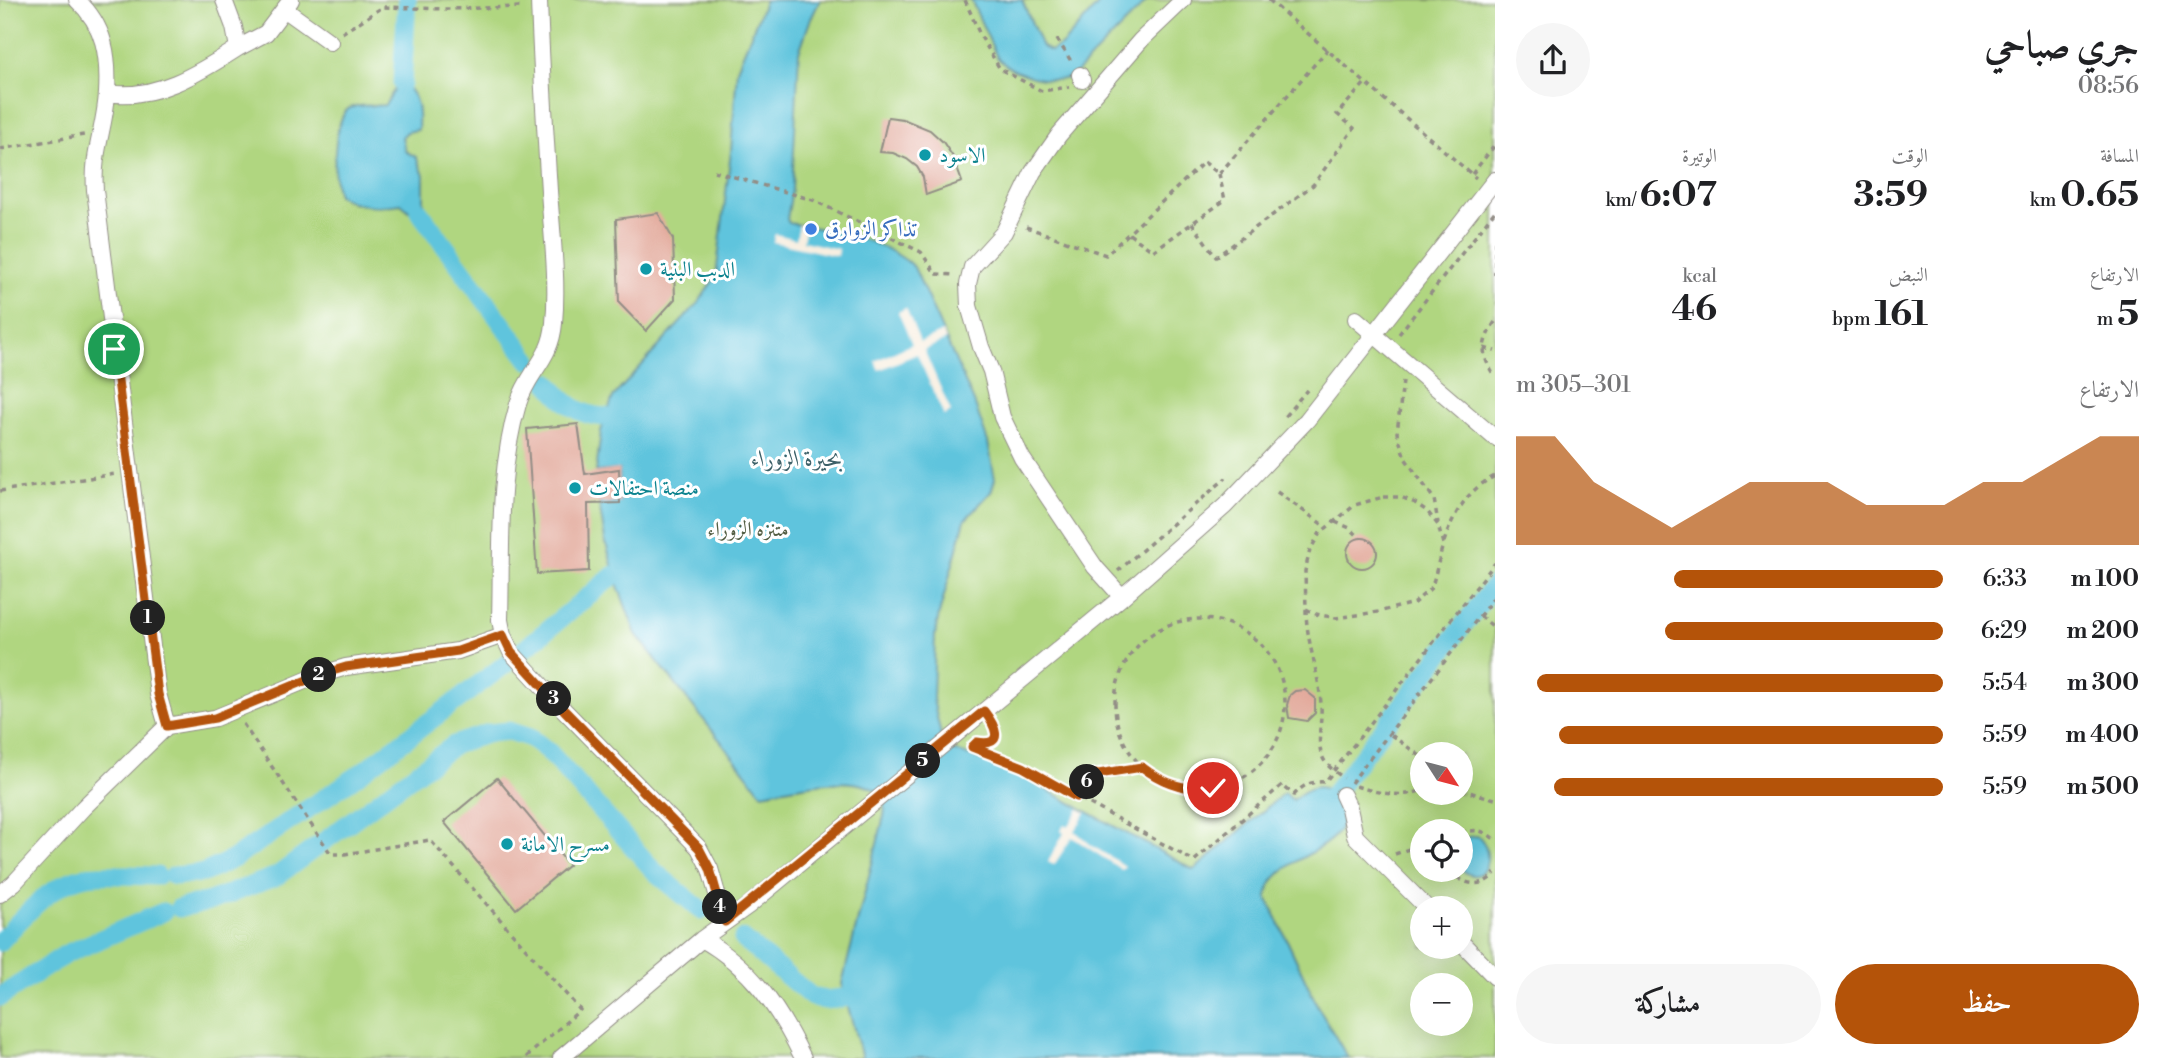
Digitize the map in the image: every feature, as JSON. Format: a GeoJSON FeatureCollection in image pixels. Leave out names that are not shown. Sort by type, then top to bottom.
{"type":"FeatureCollection","features":[{"type":"Feature","properties":{"kind":"street"},"geometry":{"type":"LineString","coordinates":[[77,0],[96,22],[103,37],[108,67],[102,132],[93,169],[158,694],[167,726]]}},
{"type":"Feature","properties":{"kind":"street"},"geometry":{"type":"LineString","coordinates":[[224,0],[238,48]]}},
{"type":"Feature","properties":{"kind":"street"},"geometry":{"type":"LineString","coordinates":[[1122,597],[1106,580],[1067,526],[1023,458],[1002,416],[991,371],[969,306],[970,277],[972,267],[995,245],[1011,221],[1032,172],[1059,135],[1141,40],[1183,0]]}},
{"type":"Feature","properties":{"kind":"street"},"geometry":{"type":"LineString","coordinates":[[539,3],[553,255],[554,323],[547,355],[531,374],[518,403],[510,436],[500,519],[500,620],[503,635],[511,652],[564,710],[699,848],[710,869],[725,922]]}},
{"type":"Feature","properties":{"kind":"street"},"geometry":{"type":"LineString","coordinates":[[107,93],[136,94],[175,83],[266,33],[288,4],[330,42]]}},
{"type":"Feature","properties":{"kind":"street"},"geometry":{"type":"LineString","coordinates":[[561,1058],[1200,530],[1251,481],[1307,420],[1492,184]]}},
{"type":"Feature","properties":{"kind":"street"},"geometry":{"type":"LineString","coordinates":[[1356,319],[1495,438]]}},
{"type":"Feature","properties":{"kind":"street"},"geometry":{"type":"LineString","coordinates":[[0,894],[14,883],[83,808],[167,726],[215,718],[319,675],[377,661],[458,651],[503,635]]}},
{"type":"Feature","properties":{"kind":"street"},"geometry":{"type":"LineString","coordinates":[[1346,788],[1355,836],[1415,896]]}},
{"type":"Feature","properties":{"kind":"street"},"geometry":{"type":"LineString","coordinates":[[702,939],[732,958],[761,986],[803,1058]]}},
{"type":"Feature","properties":{"kind":"street"},"geometry":{"type":"LineString","coordinates":[[1473,954],[1495,977]]}},
{"type":"Feature","properties":{"kind":"path"},"geometry":{"type":"LineString","coordinates":[[965,0],[980,35],[1000,68],[1042,91],[1063,89],[1081,77],[1057,39]]}},
{"type":"Feature","properties":{"kind":"path"},"geometry":{"type":"LineString","coordinates":[[1269,0],[1472,175],[1492,184]]}},
{"type":"Feature","properties":{"kind":"path"},"geometry":{"type":"LineString","coordinates":[[330,42],[383,7],[445,9],[539,3]]}},
{"type":"Feature","properties":{"kind":"path"},"geometry":{"type":"LineString","coordinates":[[1219,174],[1328,49]]}},
{"type":"Feature","properties":{"kind":"path"},"geometry":{"type":"LineString","coordinates":[[1192,223],[1216,257],[1314,185],[1354,128],[1337,114],[1366,82]]}},
{"type":"Feature","properties":{"kind":"path"},"geometry":{"type":"LineString","coordinates":[[1,149],[102,132]]}},
{"type":"Feature","properties":{"kind":"path"},"geometry":{"type":"LineString","coordinates":[[1472,175],[1495,145]]}},
{"type":"Feature","properties":{"kind":"path"},"geometry":{"type":"LineString","coordinates":[[1011,221],[1106,255],[1204,162],[1219,174],[1225,201],[1153,251],[1129,234]]}},
{"type":"Feature","properties":{"kind":"path"},"geometry":{"type":"LineString","coordinates":[[714,171],[813,200],[921,252],[936,274],[970,277]]}},
{"type":"Feature","properties":{"kind":"path"},"geometry":{"type":"LineString","coordinates":[[1389,346],[1495,211]]}},
{"type":"Feature","properties":{"kind":"path"},"geometry":{"type":"LineString","coordinates":[[1495,241],[1495,274]]}},
{"type":"Feature","properties":{"kind":"path"},"geometry":{"type":"LineString","coordinates":[[1495,324],[1485,337],[1484,348],[1485,360],[1495,377]]}},
{"type":"Feature","properties":{"kind":"path"},"geometry":{"type":"LineString","coordinates":[[1484,348],[1495,351]]}},
{"type":"Feature","properties":{"kind":"path"},"geometry":{"type":"LineString","coordinates":[[1412,367],[1402,382],[1397,433],[1405,458],[1434,499],[1443,544]]}},
{"type":"Feature","properties":{"kind":"path"},"geometry":{"type":"LineString","coordinates":[[1280,421],[1313,382]]}},
{"type":"Feature","properties":{"kind":"path"},"geometry":{"type":"LineString","coordinates":[[0,491],[129,472]]}},
{"type":"Feature","properties":{"kind":"path"},"geometry":{"type":"LineString","coordinates":[[1106,580],[1229,475]]}},
{"type":"Feature","properties":{"kind":"path"},"geometry":{"type":"LineString","coordinates":[[1306,609],[1336,618],[1414,603],[1432,587],[1452,520],[1481,484],[1495,476]]}},
{"type":"Feature","properties":{"kind":"path"},"geometry":{"type":"LineString","coordinates":[[1277,492],[1325,527]]}},
{"type":"Feature","properties":{"kind":"path"},"geometry":{"type":"LineString","coordinates":[[1346,788],[1324,760],[1321,750],[1319,705],[1307,635],[1307,560],[1325,527],[1363,501],[1401,497],[1421,507],[1438,525]]}},
{"type":"Feature","properties":{"kind":"path"},"geometry":{"type":"LineString","coordinates":[[1335,522],[1350,528],[1360,538]]}},
{"type":"Feature","properties":{"kind":"path"},"geometry":{"type":"LineString","coordinates":[[984,711],[995,726],[996,734],[993,740],[986,743],[977,742],[972,747],[1023,767],[1194,861],[1282,785],[1294,795],[1302,786],[1312,782],[1325,782],[1495,563]]}},
{"type":"Feature","properties":{"kind":"path"},"geometry":{"type":"LineString","coordinates":[[1410,794],[1367,790],[1351,783],[1495,596]]}},
{"type":"Feature","properties":{"kind":"path"},"geometry":{"type":"LineString","coordinates":[[1480,616],[1495,628]]}},
{"type":"Feature","properties":{"kind":"path"},"geometry":{"type":"LineString","coordinates":[[1076,797],[1092,775],[1142,767],[1170,784],[1191,789],[1213,788],[1234,782],[1252,770],[1268,755],[1279,736],[1286,704],[1282,682],[1274,662],[1261,645],[1244,631],[1214,620],[1192,619],[1171,624],[1152,634],[1136,649],[1124,667],[1117,688],[1115,709],[1119,731],[1128,750],[1142,767]]}},
{"type":"Feature","properties":{"kind":"path"},"geometry":{"type":"LineString","coordinates":[[234,710],[331,854],[430,840],[580,1010],[525,1058]]}},
{"type":"Feature","properties":{"kind":"path"},"geometry":{"type":"LineString","coordinates":[[1390,734],[1410,749]]}},
{"type":"Feature","properties":{"kind":"path"},"geometry":{"type":"LineString","coordinates":[[1474,793],[1495,799]]}},
{"type":"Feature","properties":{"kind":"path"},"geometry":{"type":"LineString","coordinates":[[1473,830],[1484,831],[1495,840]]}},
{"type":"Feature","properties":{"kind":"path"},"geometry":{"type":"LineString","coordinates":[[1384,864],[1399,851],[1410,848]]}},
{"type":"Feature","properties":{"kind":"path"},"geometry":{"type":"LineString","coordinates":[[1463,882],[1483,883],[1495,873]]}},
{"type":"Feature","properties":{"kind":"green space","name":"متنزه الزوراء"},"geometry":{"type":"Polygon","coordinates":[[[0,0],[1495,0],[1495,1058],[0,1058],[0,0]]]}},
{"type":"Feature","properties":{"kind":"water","name":"بحيرة الزوراء"},"geometry":{"type":"Polygon","coordinates":[[[765,0],[820,0],[799,52],[792,190],[787,219],[789,223],[839,232],[871,242],[901,257],[914,267],[974,402],[988,442],[995,479],[991,492],[965,520],[935,635],[933,699],[942,740],[947,748],[1011,770],[1194,870],[1284,793],[1293,800],[1303,792],[1318,787],[1335,794],[1342,808],[1342,823],[1335,835],[1282,872],[1272,883],[1267,897],[1318,1007],[1348,1058],[862,1058],[847,1003],[843,1003],[842,983],[884,816],[883,799],[873,789],[838,782],[763,793],[760,791],[636,634],[605,540],[599,503],[620,502],[619,470],[596,472],[601,431],[613,397],[699,302],[716,276],[731,151],[737,69],[765,0]]]}},
{"type":"Feature","properties":{"kind":"water"},"geometry":{"type":"Polygon","coordinates":[[[971,0],[1022,0],[1042,47],[1051,51],[1062,45],[1102,0],[1148,0],[1073,76],[1054,80],[1022,74],[997,57],[971,0]]]}},
{"type":"Feature","properties":{"kind":"water"},"geometry":{"type":"Polygon","coordinates":[[[398,84],[414,96],[418,109],[418,130],[407,132],[402,137],[405,151],[416,157],[424,175],[424,207],[414,215],[401,204],[377,206],[352,202],[338,195],[336,187],[335,148],[340,122],[345,113],[350,108],[363,105],[385,105],[398,84]]]}},
{"type":"Feature","properties":{"kind":"water"},"geometry":{"type":"Polygon","coordinates":[[[1473,836],[1478,836],[1483,842],[1487,858],[1483,871],[1477,875],[1473,875],[1473,836]]]}},
{"type":"Feature","properties":{"kind":"pier"},"geometry":{"type":"Polygon","coordinates":[[[799,225],[806,226],[803,241],[838,249],[837,256],[773,242],[775,234],[796,239],[799,225]]]}},
{"type":"Feature","properties":{"kind":"pier"},"geometry":{"type":"Polygon","coordinates":[[[906,308],[920,342],[943,332],[946,340],[924,350],[951,412],[944,416],[917,354],[879,370],[875,361],[912,344],[898,312],[906,308]]]}},
{"type":"Feature","properties":{"kind":"pier"},"geometry":{"type":"Polygon","coordinates":[[[1079,809],[1086,812],[1075,831],[1092,846],[1125,866],[1122,870],[1072,837],[1054,865],[1048,862],[1064,833],[1061,831],[1064,825],[1068,827],[1079,809]]]}},
{"type":"Feature","properties":{"kind":"building","name":"الاسود"},"geometry":{"type":"Polygon","coordinates":[[[888,117],[903,119],[930,130],[943,142],[953,157],[962,182],[926,195],[923,177],[917,167],[893,153],[880,152],[888,117]]]}},
{"type":"Feature","properties":{"kind":"building","name":"الدبب البنية"},"geometry":{"type":"Polygon","coordinates":[[[658,213],[673,239],[675,299],[646,331],[619,303],[616,219],[658,213]]]}},
{"type":"Feature","properties":{"kind":"building","name":"منصة احتفالات"},"geometry":{"type":"Polygon","coordinates":[[[578,424],[585,474],[619,469],[620,503],[588,504],[589,571],[537,574],[527,429],[578,424]]]}},
{"type":"Feature","properties":{"kind":"building"},"geometry":{"type":"Polygon","coordinates":[[[1362,538],[1368,539],[1376,547],[1376,559],[1368,567],[1362,568],[1356,567],[1348,559],[1347,553],[1348,547],[1356,539],[1362,538]]]}},
{"type":"Feature","properties":{"kind":"building"},"geometry":{"type":"Polygon","coordinates":[[[1305,690],[1315,698],[1315,713],[1307,721],[1289,718],[1287,705],[1290,695],[1295,691],[1305,690]]]}},
{"type":"Feature","properties":{"kind":"building","name":"مسرح الامانة"},"geometry":{"type":"Polygon","coordinates":[[[497,778],[569,865],[516,909],[444,822],[497,778]]]}},
{"type":"Feature","properties":{"kind":"waterway"},"geometry":{"type":"LineString","coordinates":[[402,84],[407,0]]}},
{"type":"Feature","properties":{"kind":"waterway"},"geometry":{"type":"LineString","coordinates":[[419,211],[529,360]]}},
{"type":"Feature","properties":{"kind":"waterway"},"geometry":{"type":"LineString","coordinates":[[548,382],[572,407],[587,414],[605,417]]}},
{"type":"Feature","properties":{"kind":"waterway"},"geometry":{"type":"LineString","coordinates":[[524,649],[614,575]]}},
{"type":"Feature","properties":{"kind":"waterway"},"geometry":{"type":"LineString","coordinates":[[1334,793],[1495,584]]}},
{"type":"Feature","properties":{"kind":"waterway"},"geometry":{"type":"LineString","coordinates":[[174,876],[204,873],[233,859],[354,778],[507,663]]}},
{"type":"Feature","properties":{"kind":"waterway"},"geometry":{"type":"LineString","coordinates":[[179,908],[210,901],[277,876],[454,745],[489,733],[509,731],[531,738],[549,752],[655,872],[701,910]]}},
{"type":"Feature","properties":{"kind":"waterway"},"geometry":{"type":"LineString","coordinates":[[0,942],[42,899],[68,882],[97,875],[157,876]]}},
{"type":"Feature","properties":{"kind":"waterway"},"geometry":{"type":"LineString","coordinates":[[0,997],[66,954],[163,912]]}},
{"type":"Feature","properties":{"kind":"waterway"},"geometry":{"type":"LineString","coordinates":[[743,939],[812,997],[825,1000],[843,998]]}},
{"type":"Feature","properties":{"kind":"place","name":"الاسود"},"geometry":{"type":"Point","coordinates":[925,155]}},
{"type":"Feature","properties":{"kind":"place","name":"تذاكر الزوارق"},"geometry":{"type":"Point","coordinates":[811,229]}},
{"type":"Feature","properties":{"kind":"place","name":"الدبب البنية"},"geometry":{"type":"Point","coordinates":[646,269]}},
{"type":"Feature","properties":{"kind":"place","name":"منصة احتفالات"},"geometry":{"type":"Point","coordinates":[575,488]}},
{"type":"Feature","properties":{"kind":"place","name":"مسرح الامانة"},"geometry":{"type":"Point","coordinates":[507,844]}},
{"type":"Feature","properties":{"kind":"route"},"geometry":{"type":"LineString","coordinates":[[114,349],[158,694],[167,726],[215,718],[319,675],[346,667],[458,651],[503,635],[511,652],[564,710],[699,848],[707,859],[725,922],[748,906],[984,711],[995,726],[996,734],[993,740],[986,743],[977,742],[972,747],[1023,767],[1076,797],[1092,775],[1142,767],[1170,784],[1191,789],[1213,788]]}}]}
